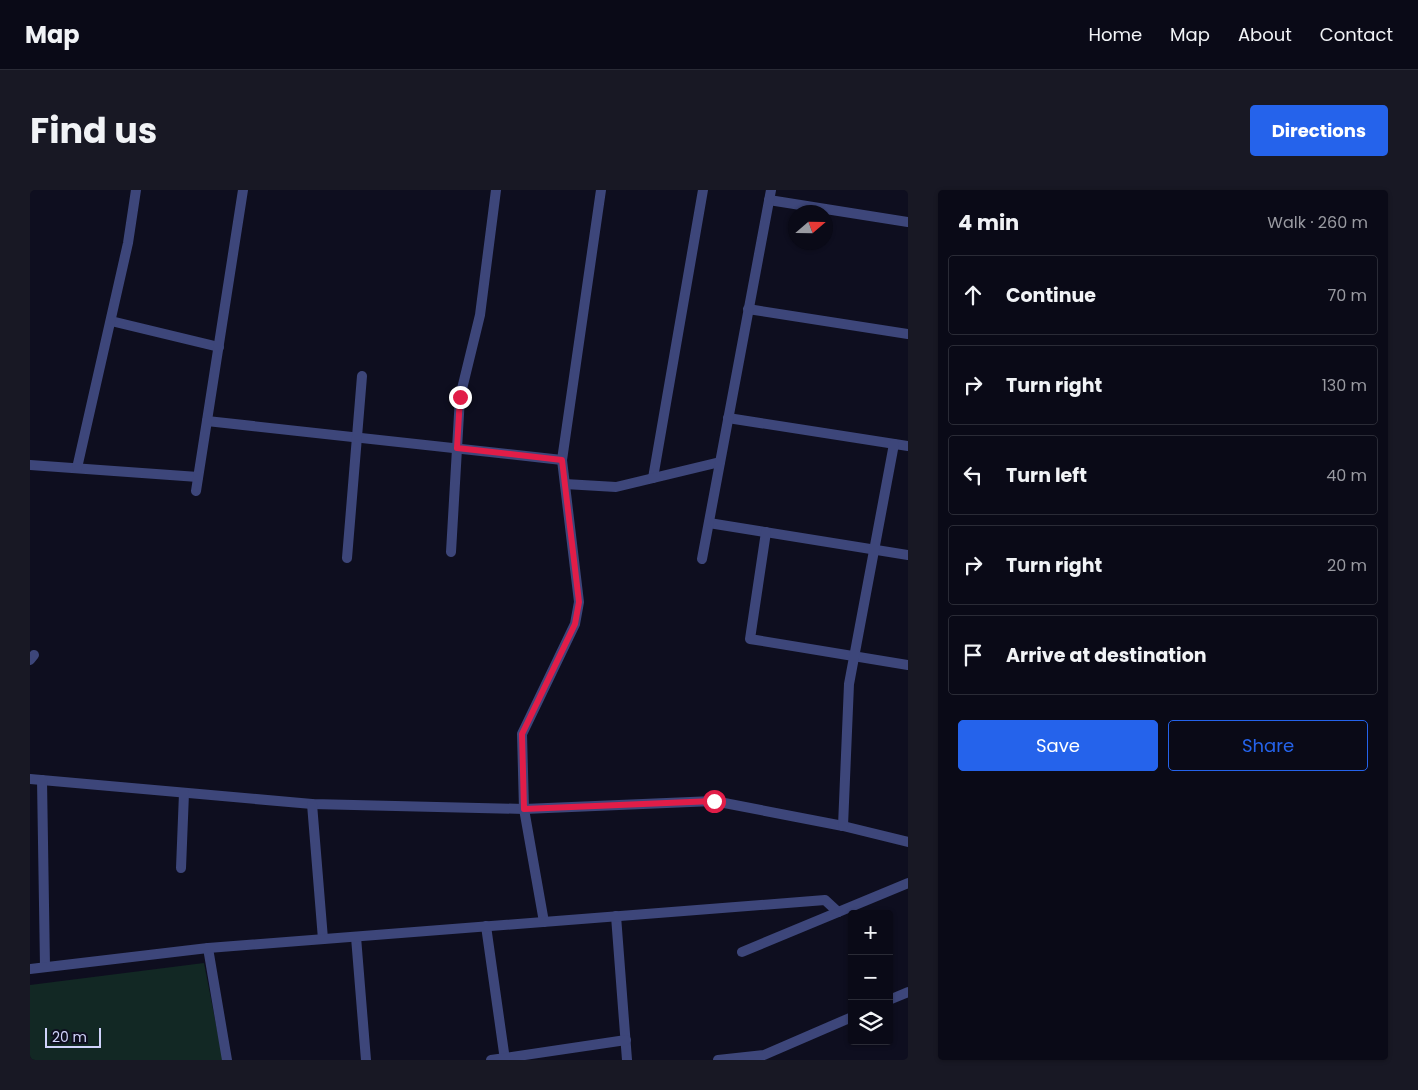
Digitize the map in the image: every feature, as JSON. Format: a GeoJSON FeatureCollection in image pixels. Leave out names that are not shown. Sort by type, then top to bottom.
{"type":"FeatureCollection","features":[{"type":"Feature","properties":{"kind":"street"},"geometry":{"type":"LineString","coordinates":[[77,468],[128,243],[136,190]]}},
{"type":"Feature","properties":{"kind":"street"},"geometry":{"type":"LineString","coordinates":[[196,492],[243,190]]}},
{"type":"Feature","properties":{"kind":"street"},"geometry":{"type":"LineString","coordinates":[[451,552],[460,397],[480,315],[496,190]]}},
{"type":"Feature","properties":{"kind":"street"},"geometry":{"type":"LineString","coordinates":[[544,922],[524,809],[522,734],[575,624],[578,608],[562,460],[602,190]]}},
{"type":"Feature","properties":{"kind":"street"},"geometry":{"type":"LineString","coordinates":[[653,478],[703,190]]}},
{"type":"Feature","properties":{"kind":"street"},"geometry":{"type":"LineString","coordinates":[[702,559],[770,195],[908,222]]}},
{"type":"Feature","properties":{"kind":"street"},"geometry":{"type":"LineString","coordinates":[[748,309],[908,334]]}},
{"type":"Feature","properties":{"kind":"street"},"geometry":{"type":"LineString","coordinates":[[111,321],[219,347]]}},
{"type":"Feature","properties":{"kind":"street"},"geometry":{"type":"LineString","coordinates":[[347,558],[362,376]]}},
{"type":"Feature","properties":{"kind":"street"},"geometry":{"type":"LineString","coordinates":[[728,418],[908,446]]}},
{"type":"Feature","properties":{"kind":"street"},"geometry":{"type":"LineString","coordinates":[[207,421],[562,460]]}},
{"type":"Feature","properties":{"kind":"street"},"geometry":{"type":"LineString","coordinates":[[843,826],[849,684],[894,444]]}},
{"type":"Feature","properties":{"kind":"street"},"geometry":{"type":"LineString","coordinates":[[565,484],[616,487],[720,462]]}},
{"type":"Feature","properties":{"kind":"street"},"geometry":{"type":"LineString","coordinates":[[30,465],[198,477]]}},
{"type":"Feature","properties":{"kind":"street"},"geometry":{"type":"LineString","coordinates":[[709,523],[908,555]]}},
{"type":"Feature","properties":{"kind":"street"},"geometry":{"type":"LineString","coordinates":[[766,532],[750,639],[908,666]]}},
{"type":"Feature","properties":{"kind":"street"},"geometry":{"type":"LineString","coordinates":[[30,779],[312,804],[524,809],[714,801],[843,826],[908,842]]}},
{"type":"Feature","properties":{"kind":"street"},"geometry":{"type":"LineString","coordinates":[[42,780],[46,967]]}},
{"type":"Feature","properties":{"kind":"street"},"geometry":{"type":"LineString","coordinates":[[181,868],[184,793]]}},
{"type":"Feature","properties":{"kind":"street"},"geometry":{"type":"LineString","coordinates":[[312,804],[323,940]]}},
{"type":"Feature","properties":{"kind":"street"},"geometry":{"type":"LineString","coordinates":[[742,952],[908,883]]}},
{"type":"Feature","properties":{"kind":"street"},"geometry":{"type":"LineString","coordinates":[[30,969],[208,948],[825,900],[838,912]]}},
{"type":"Feature","properties":{"kind":"street"},"geometry":{"type":"LineString","coordinates":[[616,916],[627,1060]]}},
{"type":"Feature","properties":{"kind":"street"},"geometry":{"type":"LineString","coordinates":[[486,926],[504,1059]]}},
{"type":"Feature","properties":{"kind":"street"},"geometry":{"type":"LineString","coordinates":[[356,937],[366,1060]]}},
{"type":"Feature","properties":{"kind":"street"},"geometry":{"type":"LineString","coordinates":[[208,948],[227,1060]]}},
{"type":"Feature","properties":{"kind":"street"},"geometry":{"type":"LineString","coordinates":[[893,998],[908,992]]}},
{"type":"Feature","properties":{"kind":"street"},"geometry":{"type":"LineString","coordinates":[[718,1060],[764,1055],[848,1018]]}},
{"type":"Feature","properties":{"kind":"street"},"geometry":{"type":"LineString","coordinates":[[491,1060],[626,1040]]}},
{"type":"Feature","properties":{"kind":"green space"},"geometry":{"type":"Polygon","coordinates":[[[204,963],[223,1060],[30,1060],[30,985],[204,963]]]}},
{"type":"Feature","properties":{"kind":"route"},"geometry":{"type":"LineString","coordinates":[[460,397],[457,448],[562,460],[579,602],[578,613],[575,624],[522,734],[524,809],[714,801]]}}]}
